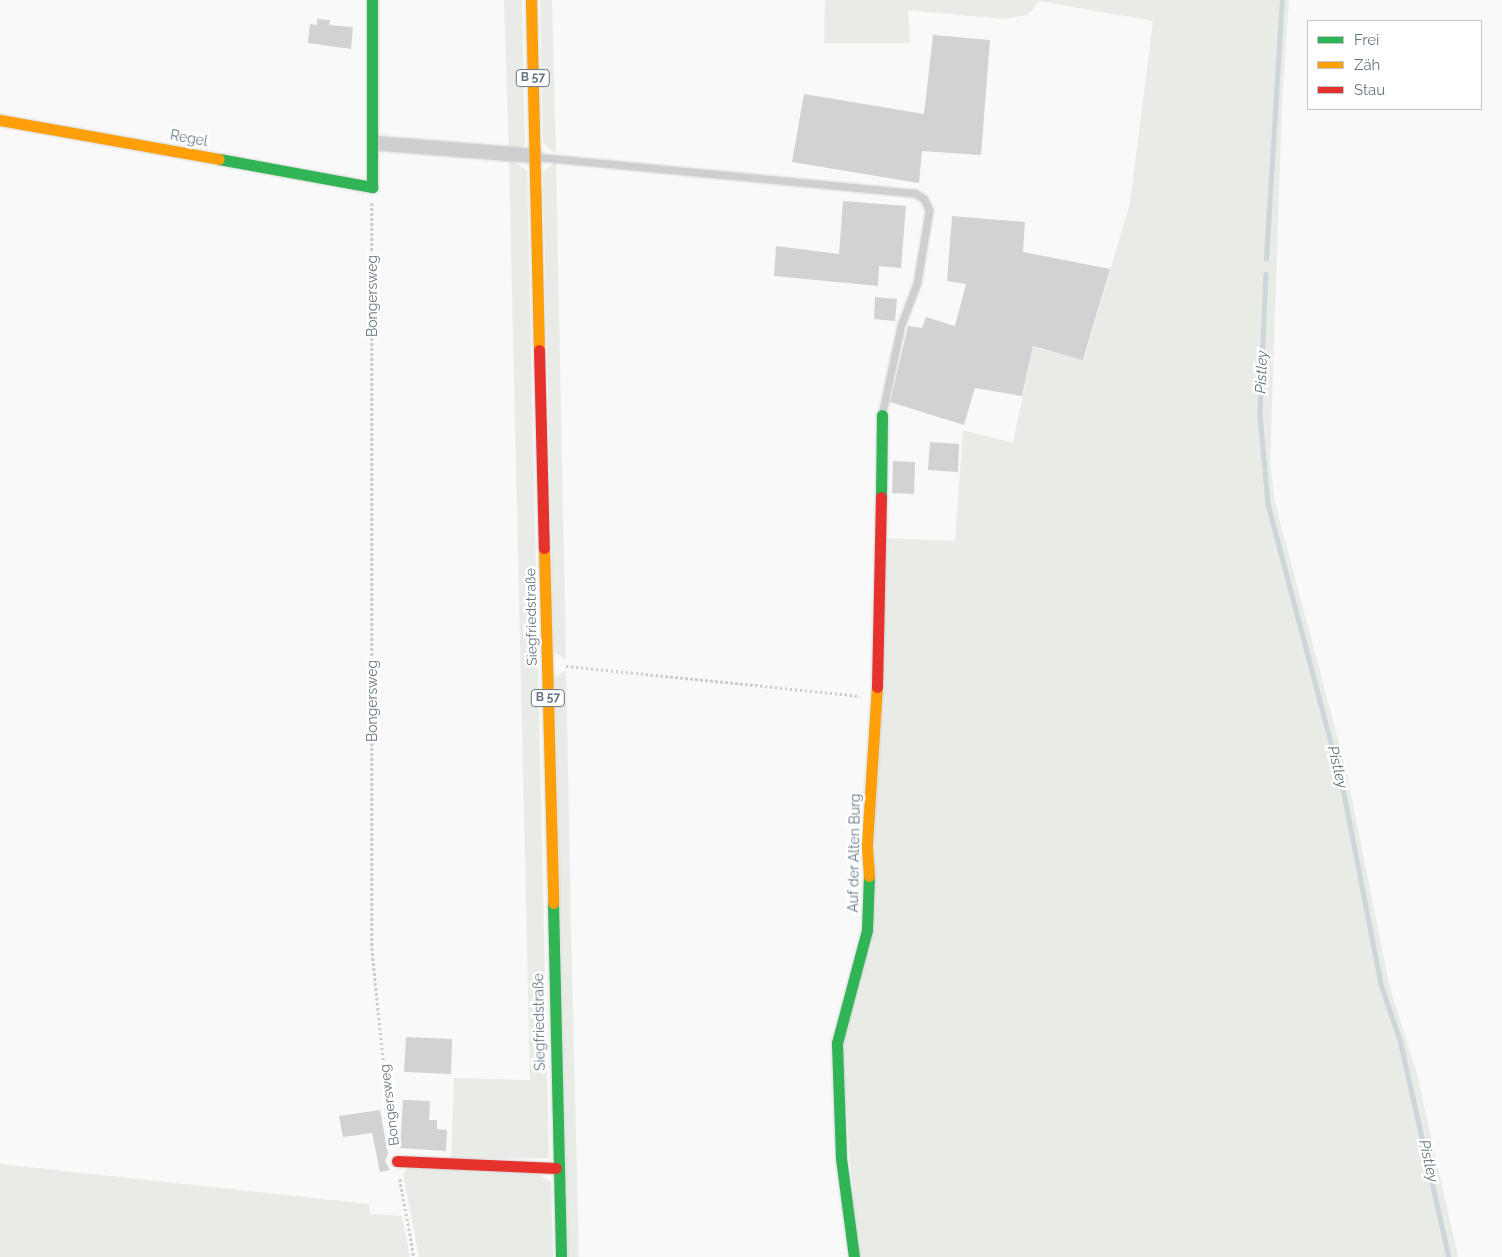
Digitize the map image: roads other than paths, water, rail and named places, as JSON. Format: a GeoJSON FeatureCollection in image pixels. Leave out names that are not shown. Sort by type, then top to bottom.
{"type":"FeatureCollection","features":[{"type":"Feature","properties":{"kind":"street"},"geometry":{"type":"LineString","coordinates":[[372,0],[374,143],[535,156]]}},
{"type":"Feature","properties":{"kind":"street","name":"B 57"},"geometry":{"type":"LineString","coordinates":[[531,0],[535,156]]}},
{"type":"Feature","properties":{"kind":"street","name":"Regel"},"geometry":{"type":"LineString","coordinates":[[0,120],[372,187],[374,143]]}},
{"type":"Feature","properties":{"kind":"street","name":"Siegfriedstraße"},"geometry":{"type":"LineString","coordinates":[[535,156],[556,1168],[561,1257]]}},
{"type":"Feature","properties":{"kind":"street","name":"Auf der Alten Burg"},"geometry":{"type":"LineString","coordinates":[[854,1257],[841,1158],[837,1043],[867,930],[870,882],[867,844],[877,698],[882,415]]}},
{"type":"Feature","properties":{"kind":"street"},"geometry":{"type":"LineString","coordinates":[[396,1162],[556,1168]]}},
{"type":"Feature","properties":{"kind":"lane"},"geometry":{"type":"LineString","coordinates":[[535,156],[915,193],[924,198],[929,210],[917,283],[901,325],[882,415]]}},
{"type":"Feature","properties":{"kind":"waterway","name":"Pistley"},"geometry":{"type":"LineString","coordinates":[[1266,259],[1282,0]]}},
{"type":"Feature","properties":{"kind":"waterway","name":"Pistley"},"geometry":{"type":"LineString","coordinates":[[1266,274],[1260,414],[1268,504],[1343,788],[1381,984],[1400,1040],[1449,1257]]}}]}
